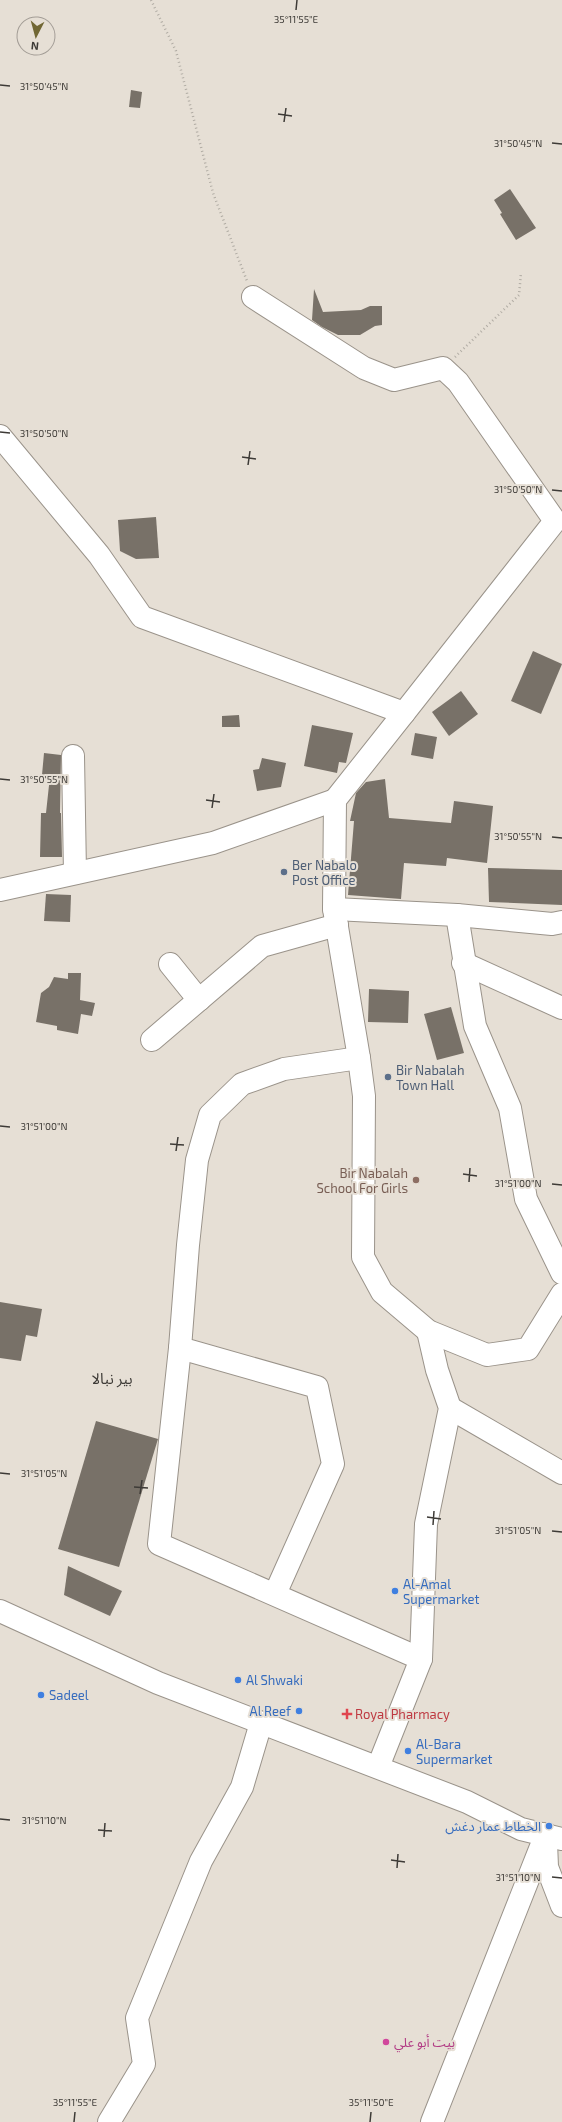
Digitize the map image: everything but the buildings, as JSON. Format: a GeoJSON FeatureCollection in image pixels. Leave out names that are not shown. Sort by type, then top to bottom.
{"type":"FeatureCollection","features":[{"type":"Feature","properties":{"kind":"street"},"geometry":{"type":"LineString","coordinates":[[0,890],[214,843],[335,800],[558,520],[458,382],[444,368],[394,380],[364,368],[253,297]]}},
{"type":"Feature","properties":{"kind":"street"},"geometry":{"type":"LineString","coordinates":[[0,436],[98,555],[142,617],[404,713]]}},
{"type":"Feature","properties":{"kind":"street"},"geometry":{"type":"LineString","coordinates":[[72,756],[75,873]]}},
{"type":"Feature","properties":{"kind":"street"},"geometry":{"type":"LineString","coordinates":[[335,800],[336,917],[364,1096],[363,1257],[382,1292],[428,1331],[488,1355],[528,1349],[562,1294]]}},
{"type":"Feature","properties":{"kind":"street"},"geometry":{"type":"LineString","coordinates":[[457,915],[475,1026],[510,1108],[526,1199],[562,1273]]}},
{"type":"Feature","properties":{"kind":"street"},"geometry":{"type":"LineString","coordinates":[[152,1040],[262,946],[336,917],[457,915],[552,924],[562,922]]}},
{"type":"Feature","properties":{"kind":"street"},"geometry":{"type":"LineString","coordinates":[[464,963],[562,1008]]}},
{"type":"Feature","properties":{"kind":"street"},"geometry":{"type":"LineString","coordinates":[[170,964],[199,1000]]}},
{"type":"Feature","properties":{"kind":"street"},"geometry":{"type":"LineString","coordinates":[[359,1058],[284,1069],[242,1084],[210,1115],[196,1160],[180,1348],[159,1544],[421,1659]]}},
{"type":"Feature","properties":{"kind":"street"},"geometry":{"type":"LineString","coordinates":[[378,1767],[421,1659],[426,1524],[450,1408],[437,1370],[428,1331]]}},
{"type":"Feature","properties":{"kind":"street"},"geometry":{"type":"LineString","coordinates":[[180,1348],[317,1387],[333,1464],[275,1594]]}},
{"type":"Feature","properties":{"kind":"street"},"geometry":{"type":"LineString","coordinates":[[450,1408],[562,1473]]}},
{"type":"Feature","properties":{"kind":"street"},"geometry":{"type":"LineString","coordinates":[[0,1611],[158,1683],[467,1802],[521,1829],[554,1837]]}},
{"type":"Feature","properties":{"kind":"street"},"geometry":{"type":"LineString","coordinates":[[109,2122],[144,2064],[137,2018],[201,1861],[242,1787],[261,1723]]}},
{"type":"Feature","properties":{"kind":"street"},"geometry":{"type":"LineString","coordinates":[[554,1837],[547,1867],[562,1906]]}},
{"type":"Feature","properties":{"kind":"street"},"geometry":{"type":"LineString","coordinates":[[432,2122],[554,1837]]}},
{"type":"Feature","properties":{"kind":"path"},"geometry":{"type":"LineString","coordinates":[[152,0],[176,51],[213,193],[253,297]]}},
{"type":"Feature","properties":{"kind":"path"},"geometry":{"type":"LineString","coordinates":[[444,368],[519,295],[521,273]]}},
{"type":"Feature","properties":{"kind":"place","name":"Ber Nabalo Post Office"},"geometry":{"type":"Point","coordinates":[284,872]}},
{"type":"Feature","properties":{"kind":"place","name":"Bir Nabalah Town Hall"},"geometry":{"type":"Point","coordinates":[388,1077]}},
{"type":"Feature","properties":{"kind":"place","name":"Bir Nabalah School For Girls"},"geometry":{"type":"Point","coordinates":[416,1180]}},
{"type":"Feature","properties":{"kind":"place","name":"Al-Amal Supermarket"},"geometry":{"type":"Point","coordinates":[395,1591]}},
{"type":"Feature","properties":{"kind":"place","name":"Al Shwaki"},"geometry":{"type":"Point","coordinates":[238,1680]}},
{"type":"Feature","properties":{"kind":"place","name":"Sadeel"},"geometry":{"type":"Point","coordinates":[41,1695]}},
{"type":"Feature","properties":{"kind":"place","name":"Al Reef"},"geometry":{"type":"Point","coordinates":[299,1711]}},
{"type":"Feature","properties":{"kind":"place","name":"Royal Pharmacy"},"geometry":{"type":"Point","coordinates":[347,1714]}},
{"type":"Feature","properties":{"kind":"place","name":"Al-Bara Supermarket"},"geometry":{"type":"Point","coordinates":[408,1751]}},
{"type":"Feature","properties":{"kind":"place","name":"الخطاط عمار دغش"},"geometry":{"type":"Point","coordinates":[549,1826]}},
{"type":"Feature","properties":{"kind":"place","name":"بيت أبو علي"},"geometry":{"type":"Point","coordinates":[386,2042]}},
{"type":"Feature","properties":{"kind":"district","name":"بير نبالا"},"geometry":{"type":"Point","coordinates":[112,1378]}}]}
